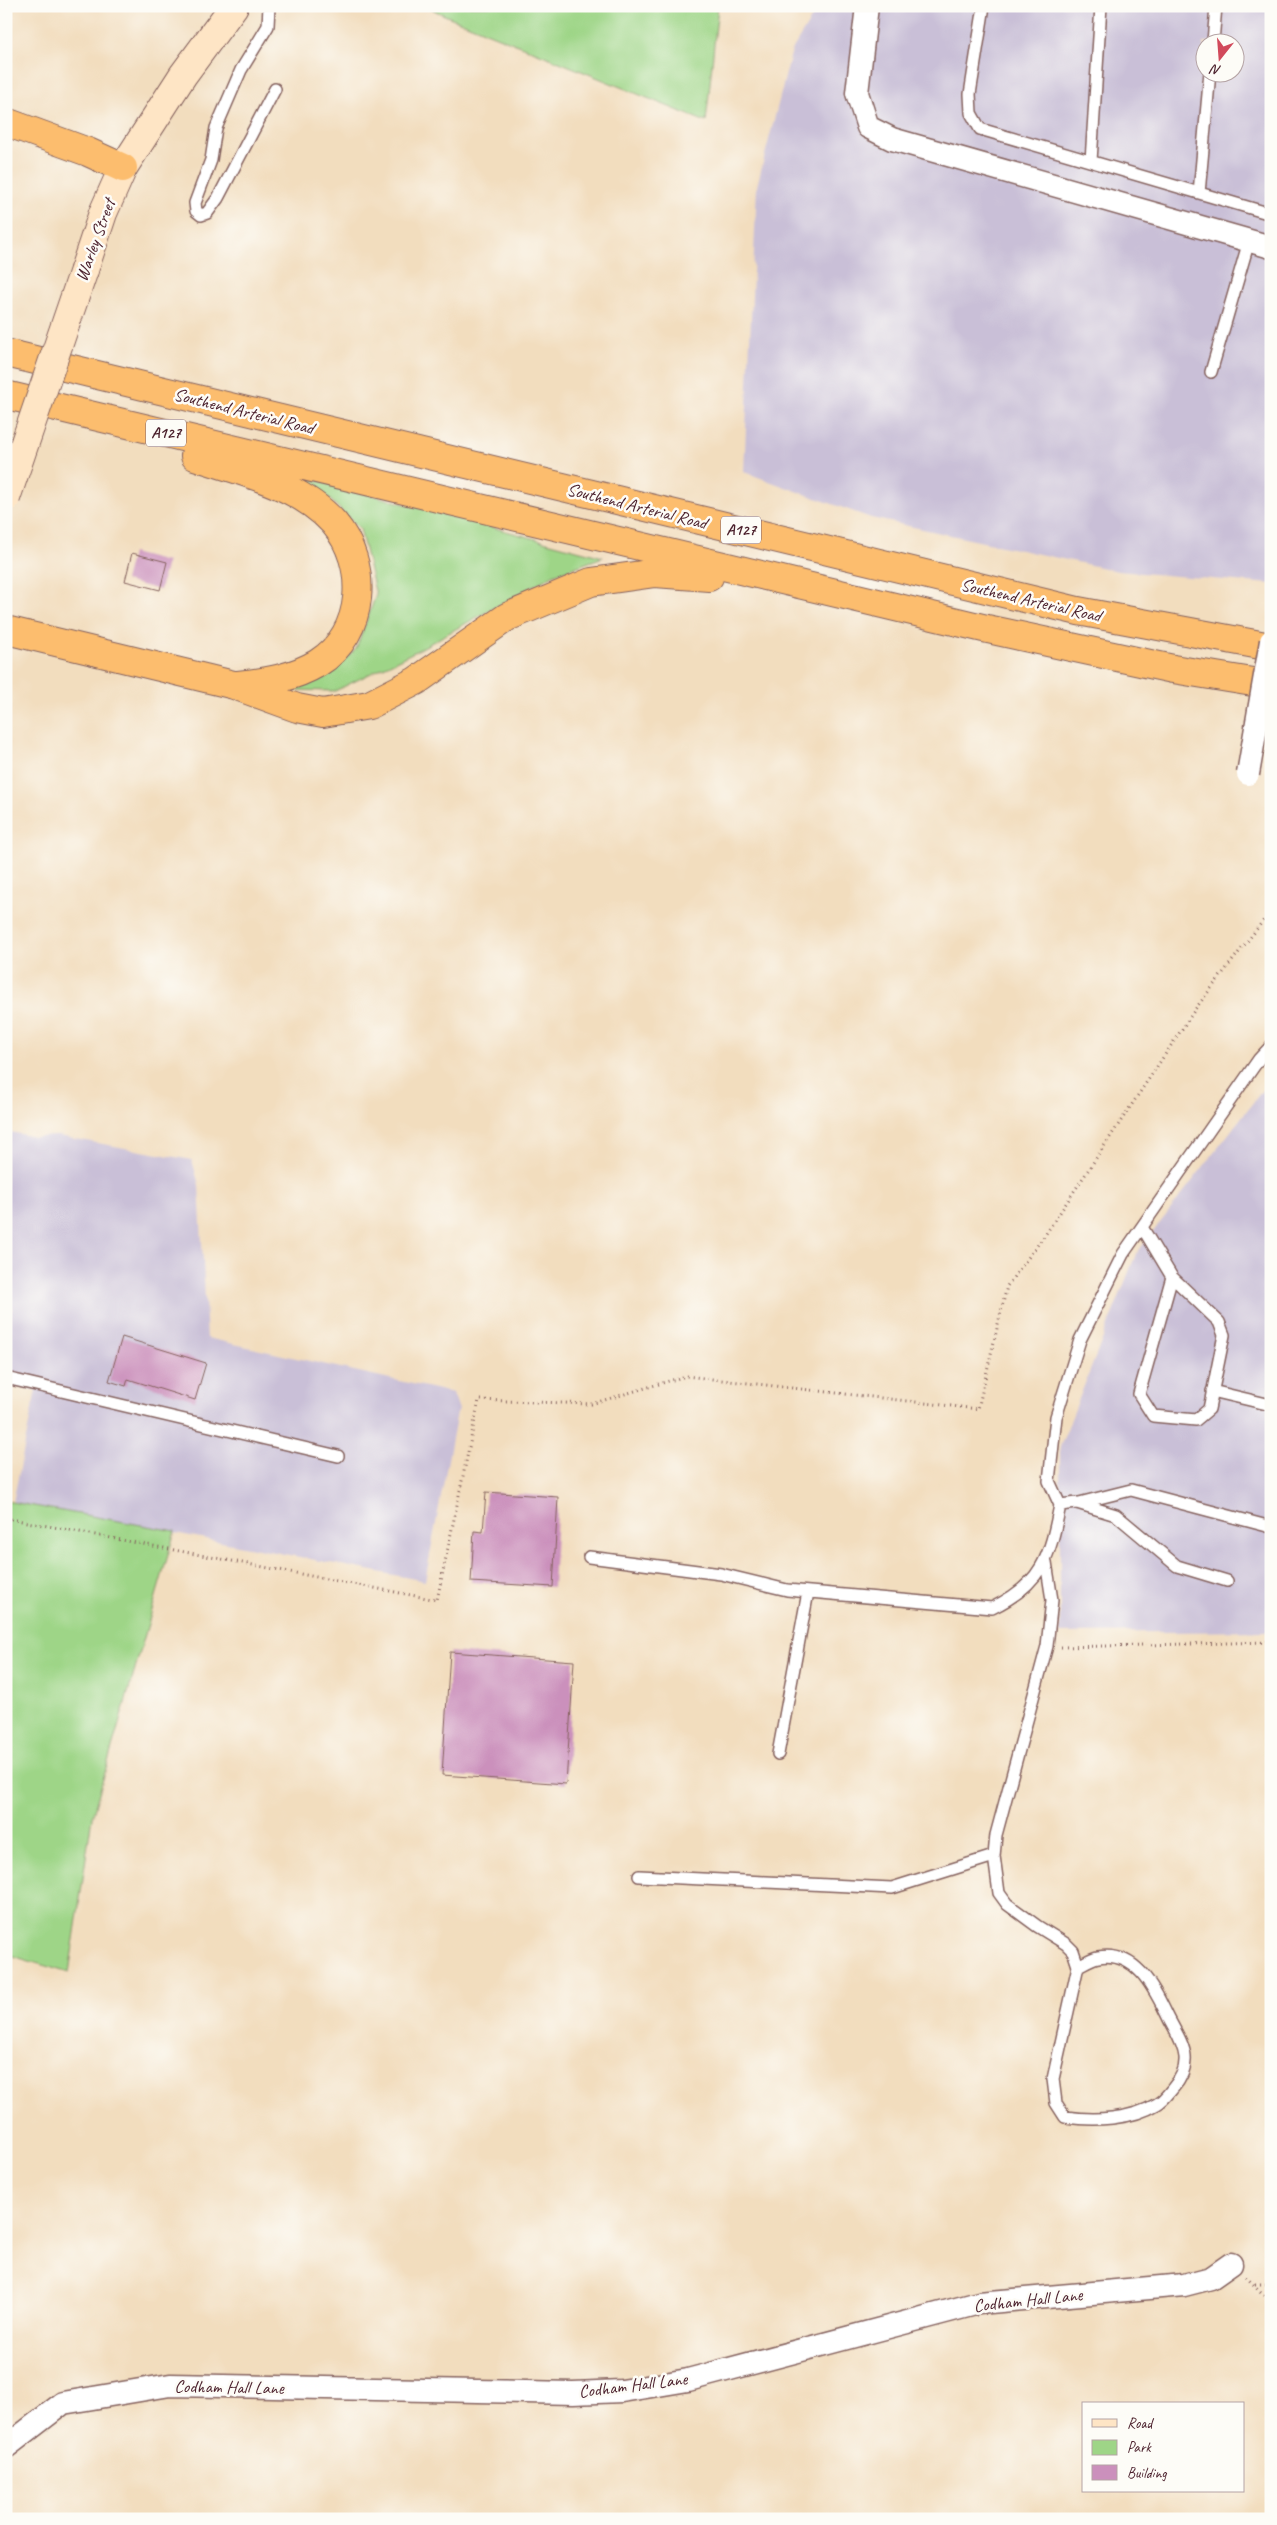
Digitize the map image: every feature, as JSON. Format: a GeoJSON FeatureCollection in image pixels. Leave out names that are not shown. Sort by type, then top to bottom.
{"type":"FeatureCollection","features":[{"type":"Feature","properties":{"kind":"highway"},"geometry":{"type":"LineString","coordinates":[[8,123],[88,152],[123,168]]}},
{"type":"Feature","properties":{"kind":"highway"},"geometry":{"type":"LineString","coordinates":[[6,342],[27,350],[213,403]]}},
{"type":"Feature","properties":{"kind":"highway","name":"Southend Arterial Road"},"geometry":{"type":"LineString","coordinates":[[6,353],[1078,611],[1271,647]]}},
{"type":"Feature","properties":{"kind":"highway","name":"Southend Arterial Road"},"geometry":{"type":"LineString","coordinates":[[6,395],[842,594],[1154,665],[1271,685]]}},
{"type":"Feature","properties":{"kind":"highway"},"geometry":{"type":"LineString","coordinates":[[6,402],[96,430],[185,453],[272,482],[305,498],[334,523],[348,545],[356,567],[359,594],[353,619],[341,642],[318,662],[288,676],[274,681],[234,685]]}},
{"type":"Feature","properties":{"kind":"highway"},"geometry":{"type":"LineString","coordinates":[[6,630],[234,685],[297,708],[323,713],[369,705],[416,681],[507,617],[556,595],[600,581],[654,573],[686,574],[842,594]]}},
{"type":"Feature","properties":{"kind":"main road","name":"Warley Street"},"geometry":{"type":"LineString","coordinates":[[6,498],[103,213],[123,168],[183,75],[234,6]]}},
{"type":"Feature","properties":{"kind":"street"},"geometry":{"type":"LineString","coordinates":[[866,6],[857,93],[868,127],[892,139],[1271,247]]}},
{"type":"Feature","properties":{"kind":"street"},"geometry":{"type":"LineString","coordinates":[[1248,774],[1271,641]]}},
{"type":"Feature","properties":{"kind":"street","name":"Codham Hall Lane"},"geometry":{"type":"LineString","coordinates":[[6,2447],[63,2403],[170,2385],[563,2393],[622,2391],[688,2380],[979,2303],[1184,2285],[1211,2278],[1231,2264]]}},
{"type":"Feature","properties":{"kind":"lane"},"geometry":{"type":"LineString","coordinates":[[269,6],[268,26],[241,70],[216,128],[211,160],[194,203],[196,211],[201,215],[207,213],[218,198],[275,89]]}},
{"type":"Feature","properties":{"kind":"lane"},"geometry":{"type":"LineString","coordinates":[[984,6],[970,94],[971,113],[980,129],[1271,214]]}},
{"type":"Feature","properties":{"kind":"lane"},"geometry":{"type":"LineString","coordinates":[[1091,161],[1101,6]]}},
{"type":"Feature","properties":{"kind":"lane"},"geometry":{"type":"LineString","coordinates":[[1214,32],[1216,6]]}},
{"type":"Feature","properties":{"kind":"lane"},"geometry":{"type":"LineString","coordinates":[[1199,193],[1209,82]]}},
{"type":"Feature","properties":{"kind":"lane"},"geometry":{"type":"LineString","coordinates":[[1211,372],[1249,241]]}},
{"type":"Feature","properties":{"kind":"lane"},"geometry":{"type":"LineString","coordinates":[[589,1557],[721,1574],[787,1590],[992,1608],[1011,1599],[1030,1582],[1046,1562],[1053,1543],[1060,1505],[1049,1481],[1056,1417],[1080,1340],[1123,1254],[1271,1046]]}},
{"type":"Feature","properties":{"kind":"lane"},"geometry":{"type":"LineString","coordinates":[[1142,1227],[1172,1277],[1219,1322],[1224,1335],[1209,1409],[1196,1420],[1153,1416],[1139,1394],[1172,1277]]}},
{"type":"Feature","properties":{"kind":"lane"},"geometry":{"type":"LineString","coordinates":[[6,1378],[338,1456]]}},
{"type":"Feature","properties":{"kind":"lane"},"geometry":{"type":"LineString","coordinates":[[1212,1391],[1271,1405]]}},
{"type":"Feature","properties":{"kind":"lane"},"geometry":{"type":"LineString","coordinates":[[1060,1505],[1077,1503],[1131,1490],[1271,1527]]}},
{"type":"Feature","properties":{"kind":"lane"},"geometry":{"type":"LineString","coordinates":[[1077,1503],[1116,1515],[1176,1566],[1227,1581]]}},
{"type":"Feature","properties":{"kind":"lane"},"geometry":{"type":"LineString","coordinates":[[1046,1562],[1052,1600],[1047,1646],[996,1835],[994,1856],[999,1893],[1007,1904],[1074,1951],[1078,1966],[1053,2079],[1056,2103],[1065,2117],[1086,2120],[1137,2113],[1158,2104],[1178,2081],[1185,2065],[1183,2049],[1161,2001],[1143,1972],[1126,1961],[1098,1957],[1078,1966]]}},
{"type":"Feature","properties":{"kind":"lane"},"geometry":{"type":"LineString","coordinates":[[778,1754],[808,1592]]}},
{"type":"Feature","properties":{"kind":"lane"},"geometry":{"type":"LineString","coordinates":[[639,1876],[892,1888],[994,1856]]}},
{"type":"Feature","properties":{"kind":"path"},"geometry":{"type":"LineString","coordinates":[[6,1518],[437,1600],[479,1400],[592,1404],[686,1376],[978,1410],[1007,1286],[1045,1235],[1196,1008],[1266,918],[1271,915]]}},
{"type":"Feature","properties":{"kind":"path"},"geometry":{"type":"LineString","coordinates":[[1047,1646],[1271,1642]]}},
{"type":"Feature","properties":{"kind":"path"},"geometry":{"type":"LineString","coordinates":[[1231,2264],[1271,2302]]}},
{"type":"Feature","properties":{"kind":"path"},"geometry":{"type":"LineString","coordinates":[[1254,2284],[1271,2284]]}},
{"type":"Feature","properties":{"kind":"shaded area"},"geometry":{"type":"Polygon","coordinates":[[[819,6],[1271,6],[1271,584],[1118,571],[871,518],[744,472],[757,186],[792,50],[819,6]]]}},
{"type":"Feature","properties":{"kind":"shaded area"},"geometry":{"type":"Polygon","coordinates":[[[1268,1083],[1271,1084],[1271,1631],[1060,1633],[1060,1447],[1136,1254],[1268,1083]]]}},
{"type":"Feature","properties":{"kind":"shaded area"},"geometry":{"type":"Polygon","coordinates":[[[6,1131],[34,1137],[58,1136],[192,1160],[199,1185],[207,1338],[453,1393],[458,1407],[425,1581],[13,1502],[36,1390],[6,1385],[6,1335],[12,1308],[6,1306],[6,1131]]]}},
{"type":"Feature","properties":{"kind":"green space"},"geometry":{"type":"Polygon","coordinates":[[[426,6],[718,6],[706,122],[442,14],[426,6]]]}},
{"type":"Feature","properties":{"kind":"green space"},"geometry":{"type":"Polygon","coordinates":[[[308,478],[603,557],[553,575],[418,650],[335,691],[289,690],[332,672],[356,649],[376,595],[360,529],[308,478]]]}},
{"type":"Feature","properties":{"kind":"green space"},"geometry":{"type":"Polygon","coordinates":[[[6,1501],[175,1531],[92,1817],[69,1973],[6,1954],[6,1501]]]}},
{"type":"Feature","properties":{"kind":"building"},"geometry":{"type":"Polygon","coordinates":[[[132,553],[167,562],[160,590],[125,581],[132,553]]]}},
{"type":"Feature","properties":{"kind":"building"},"geometry":{"type":"Polygon","coordinates":[[[122,1337],[206,1363],[195,1400],[128,1379],[126,1386],[109,1381],[122,1337]]]}},
{"type":"Feature","properties":{"kind":"building"},"geometry":{"type":"Polygon","coordinates":[[[486,1492],[558,1497],[553,1587],[471,1582],[474,1531],[483,1532],[486,1492]]]}},
{"type":"Feature","properties":{"kind":"building"},"geometry":{"type":"Polygon","coordinates":[[[450,1652],[574,1661],[566,1784],[442,1775],[450,1652]]]}}]}
